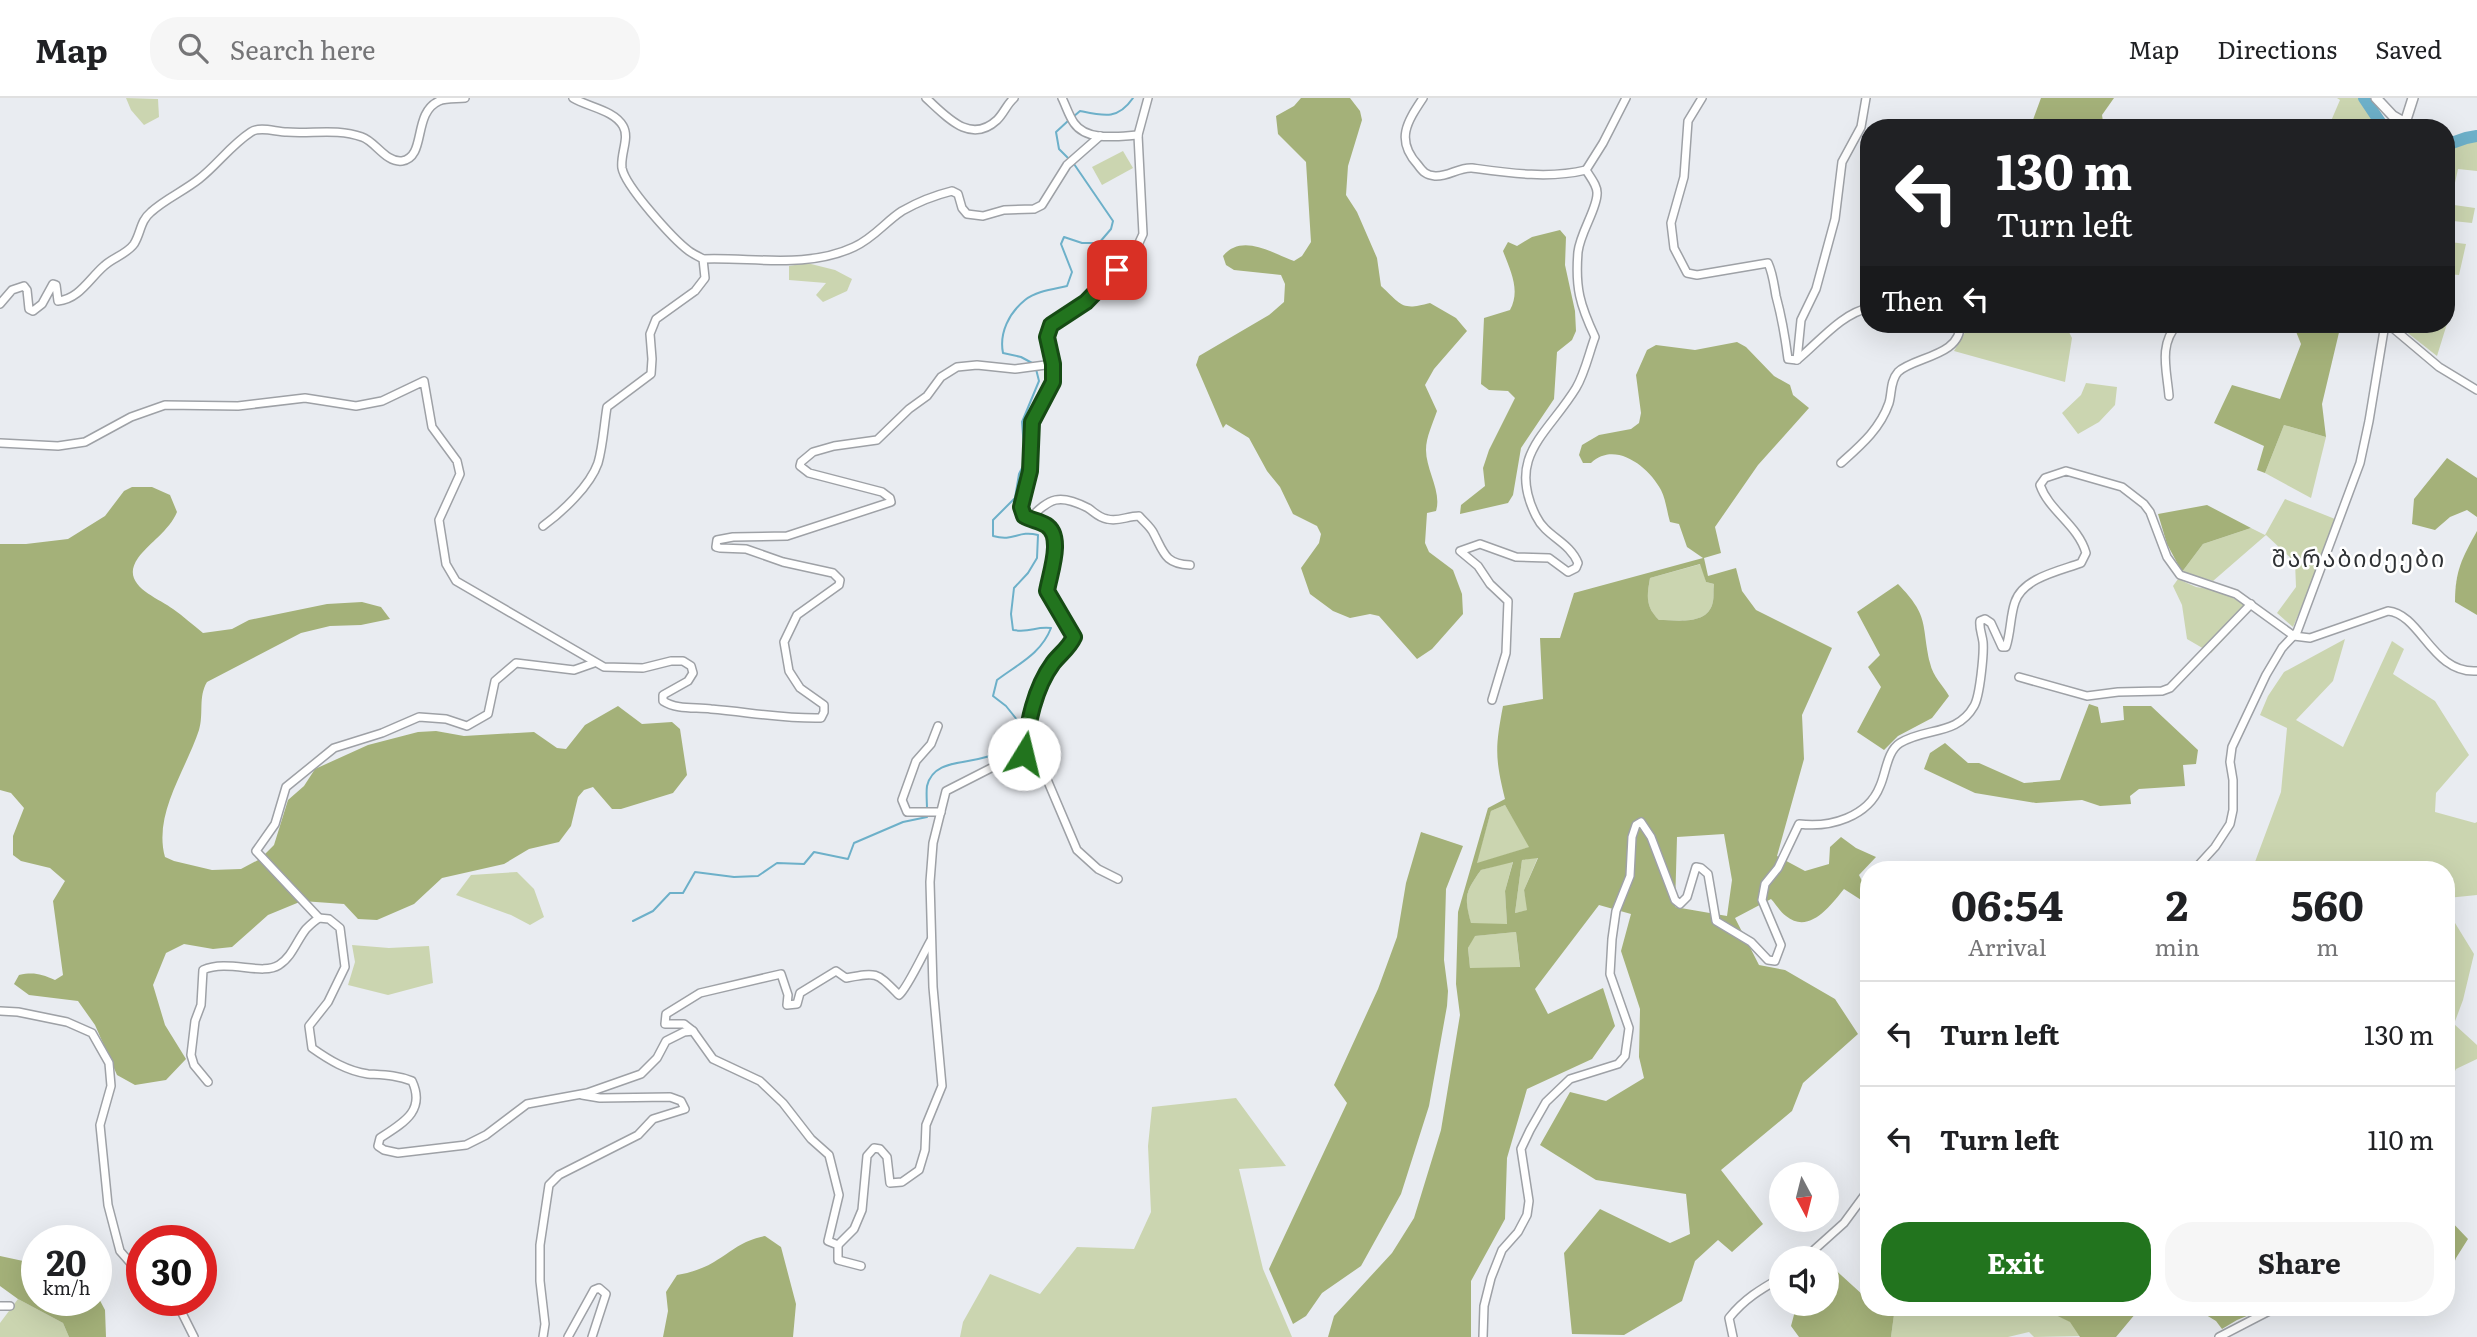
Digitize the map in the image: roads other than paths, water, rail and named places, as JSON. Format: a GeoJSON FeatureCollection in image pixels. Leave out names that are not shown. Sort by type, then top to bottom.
{"type":"FeatureCollection","features":[{"type":"Feature","properties":{"kind":"street"},"geometry":{"type":"LineString","coordinates":[[0,304],[12,290],[23,286],[27,290],[29,309],[33,311],[42,304],[52,284],[56,285],[58,301],[67,300],[83,289],[105,265],[132,247],[141,223],[151,212],[201,177],[252,130],[288,133],[331,131],[364,137],[391,159],[401,161],[408,158],[418,146],[425,111],[439,101],[465,98]]}},
{"type":"Feature","properties":{"kind":"street"},"geometry":{"type":"LineString","coordinates":[[573,98],[589,107],[601,107],[622,124],[626,136],[622,152],[622,170],[635,195],[689,251],[703,259],[798,261],[830,255],[853,248],[870,238],[901,212],[952,191],[958,194],[961,208],[967,214],[983,216],[1004,210],[1034,209],[1042,205],[1067,165],[1100,136]]}},
{"type":"Feature","properties":{"kind":"street"},"geometry":{"type":"LineString","coordinates":[[926,98],[956,125],[973,131],[989,126],[999,118],[1014,98]]}},
{"type":"Feature","properties":{"kind":"street"},"geometry":{"type":"LineString","coordinates":[[1062,98],[1080,130],[1100,136],[1138,135]]}},
{"type":"Feature","properties":{"kind":"street"},"geometry":{"type":"LineString","coordinates":[[1024,754],[1028,722],[1038,690],[1053,663],[1074,637],[1047,591],[1056,545],[1055,536],[1046,525],[1024,516],[1021,507],[1030,471],[1032,422],[1053,382],[1053,364],[1047,337],[1051,325],[1086,302],[1138,245],[1143,234],[1138,179],[1138,135],[1148,98]]}},
{"type":"Feature","properties":{"kind":"street"},"geometry":{"type":"LineString","coordinates":[[1423,98],[1410,117],[1404,136],[1409,156],[1425,174],[1439,176],[1466,168],[1510,173],[1567,174],[1586,170],[1626,98]]}},
{"type":"Feature","properties":{"kind":"street"},"geometry":{"type":"LineString","coordinates":[[1702,98],[1688,121],[1684,177],[1671,223],[1674,248],[1687,273],[1697,275],[1768,263],[1783,318],[1788,359],[1797,360],[1843,318],[1860,309]]}},
{"type":"Feature","properties":{"kind":"street"},"geometry":{"type":"LineString","coordinates":[[1862,119],[1866,98]]}},
{"type":"Feature","properties":{"kind":"street"},"geometry":{"type":"LineString","coordinates":[[2376,98],[2397,119]]}},
{"type":"Feature","properties":{"kind":"street"},"geometry":{"type":"LineString","coordinates":[[2407,119],[2415,99]]}},
{"type":"Feature","properties":{"kind":"street"},"geometry":{"type":"LineString","coordinates":[[1797,360],[1801,320],[1815,289],[1835,219],[1842,162],[1860,129]]}},
{"type":"Feature","properties":{"kind":"street"},"geometry":{"type":"LineString","coordinates":[[1492,700],[1506,653],[1508,601],[1490,584],[1478,566],[1460,551],[1480,544],[1516,556],[1549,558],[1568,572],[1576,568],[1578,563],[1575,554],[1543,530],[1534,514],[1525,483],[1526,461],[1542,433],[1578,384],[1595,337],[1581,308],[1578,293],[1578,251],[1581,235],[1597,195],[1586,170]]}},
{"type":"Feature","properties":{"kind":"street"},"geometry":{"type":"LineString","coordinates":[[543,526],[561,513],[578,494],[597,465],[607,407],[651,374],[650,334],[656,319],[695,291],[705,278],[703,259]]}},
{"type":"Feature","properties":{"kind":"street"},"geometry":{"type":"LineString","coordinates":[[1841,463],[1873,434],[1889,402],[1891,386],[1899,371],[1941,352],[1954,341],[1958,333]]}},
{"type":"Feature","properties":{"kind":"street"},"geometry":{"type":"LineString","coordinates":[[2169,396],[2164,348],[2171,333]]}},
{"type":"Feature","properties":{"kind":"street"},"geometry":{"type":"LineString","coordinates":[[2202,861],[2230,824],[2233,810],[2230,762],[2232,747],[2266,675],[2282,648],[2294,636],[2321,572],[2360,463],[2385,333]]}},
{"type":"Feature","properties":{"kind":"street"},"geometry":{"type":"LineString","coordinates":[[2398,333],[2439,367],[2477,390]]}},
{"type":"Feature","properties":{"kind":"street"},"geometry":{"type":"LineString","coordinates":[[0,443],[58,446],[85,442],[131,417],[166,405],[238,406],[306,398],[356,406],[382,401],[424,381],[432,427],[457,461],[460,474],[439,520],[446,564],[456,581],[604,667],[643,668],[671,661],[691,666],[693,673],[688,681],[663,695],[663,701],[671,706],[790,719],[821,718],[824,705],[800,688],[789,671],[784,642],[797,615],[839,585],[840,580],[833,573],[783,562],[746,549],[716,547],[717,540],[787,536],[891,502],[882,492],[809,473],[800,466],[801,462],[813,452],[877,440],[909,409],[927,396],[941,377],[957,367],[977,365],[1016,369],[1053,364]]}},
{"type":"Feature","properties":{"kind":"street"},"geometry":{"type":"LineString","coordinates":[[1483,1337],[1484,1306],[1491,1278],[1502,1250],[1518,1232],[1527,1215],[1529,1201],[1521,1149],[1530,1130],[1546,1102],[1570,1079],[1618,1064],[1625,1056],[1629,1028],[1610,974],[1616,911],[1630,876],[1632,836],[1636,825],[1641,822],[1651,836],[1675,900],[1680,904],[1686,897],[1696,867],[1701,868],[1707,874],[1716,921],[1751,942],[1768,960],[1775,961],[1781,945],[1762,900],[1765,884],[1778,868],[1799,824],[1814,826],[1851,817],[1869,806],[1880,788],[1891,754],[1899,743],[1953,728],[1965,718],[1976,704],[1983,643],[1980,621],[1985,619],[1991,623],[2002,647],[2006,647],[2014,603],[2021,590],[2046,575],[2081,563],[2086,553],[2083,542],[2045,498],[2040,485],[2045,478],[2066,471],[2122,487],[2150,512],[2167,557],[2180,575],[2236,594],[2294,636],[2310,638],[2393,611],[2456,668],[2477,671]]}},
{"type":"Feature","properties":{"kind":"street"},"geometry":{"type":"LineString","coordinates":[[1029,519],[1048,501],[1059,499],[1087,508],[1103,519],[1119,521],[1139,516],[1153,531],[1166,556],[1175,564],[1190,565]]}},
{"type":"Feature","properties":{"kind":"street"},"geometry":{"type":"LineString","coordinates":[[2019,677],[2087,696],[2162,691],[2171,688],[2251,604]]}},
{"type":"Feature","properties":{"kind":"street"},"geometry":{"type":"LineString","coordinates":[[594,663],[574,670],[516,663],[495,681],[488,714],[467,726],[446,719],[419,717],[382,733],[334,748],[286,787],[275,824],[256,851],[319,918],[329,919],[340,928],[345,967],[328,1002],[309,1026],[312,1048],[334,1064],[365,1073],[397,1075],[412,1080],[418,1093],[414,1109],[407,1121],[380,1138],[378,1146],[384,1150],[397,1153],[466,1145],[486,1135],[527,1104],[577,1094],[641,1073],[657,1058],[666,1041],[693,1031]]}},
{"type":"Feature","properties":{"kind":"street"},"geometry":{"type":"LineString","coordinates":[[937,726],[931,744],[916,761],[902,800],[907,812],[941,812]]}},
{"type":"Feature","properties":{"kind":"street"},"geometry":{"type":"LineString","coordinates":[[861,1266],[838,1260],[838,1245],[854,1229],[862,1210],[867,1156],[874,1148],[880,1149],[887,1157],[890,1183],[902,1182],[919,1170],[925,1150],[926,1125],[942,1086],[930,882],[933,843],[946,791],[1015,753],[1031,754],[1040,763],[1077,850],[1098,869],[1118,879]]}},
{"type":"Feature","properties":{"kind":"street"},"geometry":{"type":"LineString","coordinates":[[208,1082],[194,1065],[191,1055],[195,1021],[201,1005],[202,970],[212,965],[226,964],[268,969],[280,965],[307,927],[319,918]]}},
{"type":"Feature","properties":{"kind":"street"},"geometry":{"type":"LineString","coordinates":[[838,1245],[828,1241],[839,1195],[829,1155],[760,1082],[713,1059],[693,1031],[684,1024],[665,1024],[666,1014],[700,993],[780,974],[788,995],[787,1005],[797,1004],[800,993],[836,971],[846,978],[873,973],[881,977],[899,995],[904,991],[932,940]]}},
{"type":"Feature","properties":{"kind":"street"},"geometry":{"type":"LineString","coordinates":[[0,1011],[66,1022],[92,1033],[109,1063],[111,1086],[100,1125],[108,1205],[120,1251],[126,1258]]}},
{"type":"Feature","properties":{"kind":"street"},"geometry":{"type":"LineString","coordinates":[[543,1337],[545,1324],[540,1281],[540,1245],[549,1185],[559,1175],[638,1135],[653,1119],[685,1109],[681,1101],[670,1097],[600,1098],[577,1094]]}},
{"type":"Feature","properties":{"kind":"street"},"geometry":{"type":"LineString","coordinates":[[1818,1246],[1844,1223],[1860,1201]]}},
{"type":"Feature","properties":{"kind":"street"},"geometry":{"type":"LineString","coordinates":[[1732,1337],[1729,1318],[1749,1296],[1769,1285]]}},
{"type":"Feature","properties":{"kind":"street"},"geometry":{"type":"LineString","coordinates":[[568,1337],[594,1290],[599,1288],[606,1294],[592,1337]]}},
{"type":"Feature","properties":{"kind":"street"},"geometry":{"type":"LineString","coordinates":[[0,1306],[10,1306]]}},
{"type":"Feature","properties":{"kind":"street"},"geometry":{"type":"LineString","coordinates":[[184,1316],[194,1337]]}},
{"type":"Feature","properties":{"kind":"street"},"geometry":{"type":"LineString","coordinates":[[2219,1337],[2260,1316]]}},
{"type":"Feature","properties":{"kind":"waterway"},"geometry":{"type":"LineString","coordinates":[[1073,117],[1080,111],[1110,115],[1122,110],[1133,98]]}},
{"type":"Feature","properties":{"kind":"waterway"},"geometry":{"type":"LineString","coordinates":[[2364,98],[2378,119]]}},
{"type":"Feature","properties":{"kind":"waterway"},"geometry":{"type":"LineString","coordinates":[[1069,120],[1056,132],[1059,149],[1070,160]]}},
{"type":"Feature","properties":{"kind":"waterway"},"geometry":{"type":"LineString","coordinates":[[2455,142],[2477,136]]}},
{"type":"Feature","properties":{"kind":"waterway"},"geometry":{"type":"LineString","coordinates":[[1034,364],[1021,357],[1003,353],[1002,338],[1010,317],[1019,305],[1034,294],[1067,286],[1072,272],[1061,244],[1064,237],[1082,243],[1099,243],[1111,229],[1113,221],[1074,164]]}},
{"type":"Feature","properties":{"kind":"waterway"},"geometry":{"type":"LineString","coordinates":[[927,809],[927,786],[933,774],[944,767],[1001,751],[1011,739],[1018,721],[1006,706],[993,696],[997,680],[1035,652],[1051,628],[1013,630],[1011,614],[1014,588],[1037,558],[1038,535],[1025,534],[1006,538],[993,536],[993,520],[1015,498],[1019,474],[1025,462],[1022,422],[1039,381],[1036,369]]}},
{"type":"Feature","properties":{"kind":"waterway"},"geometry":{"type":"LineString","coordinates":[[633,921],[653,911],[670,893],[683,893],[695,872],[734,877],[758,876],[777,863],[804,864],[814,852],[848,859],[854,843],[903,822],[927,817],[927,814]]}},
{"type":"Feature","properties":{"kind":"district","name":"შარაბიძეები"},"geometry":{"type":"Point","coordinates":[2359,557]}}]}
